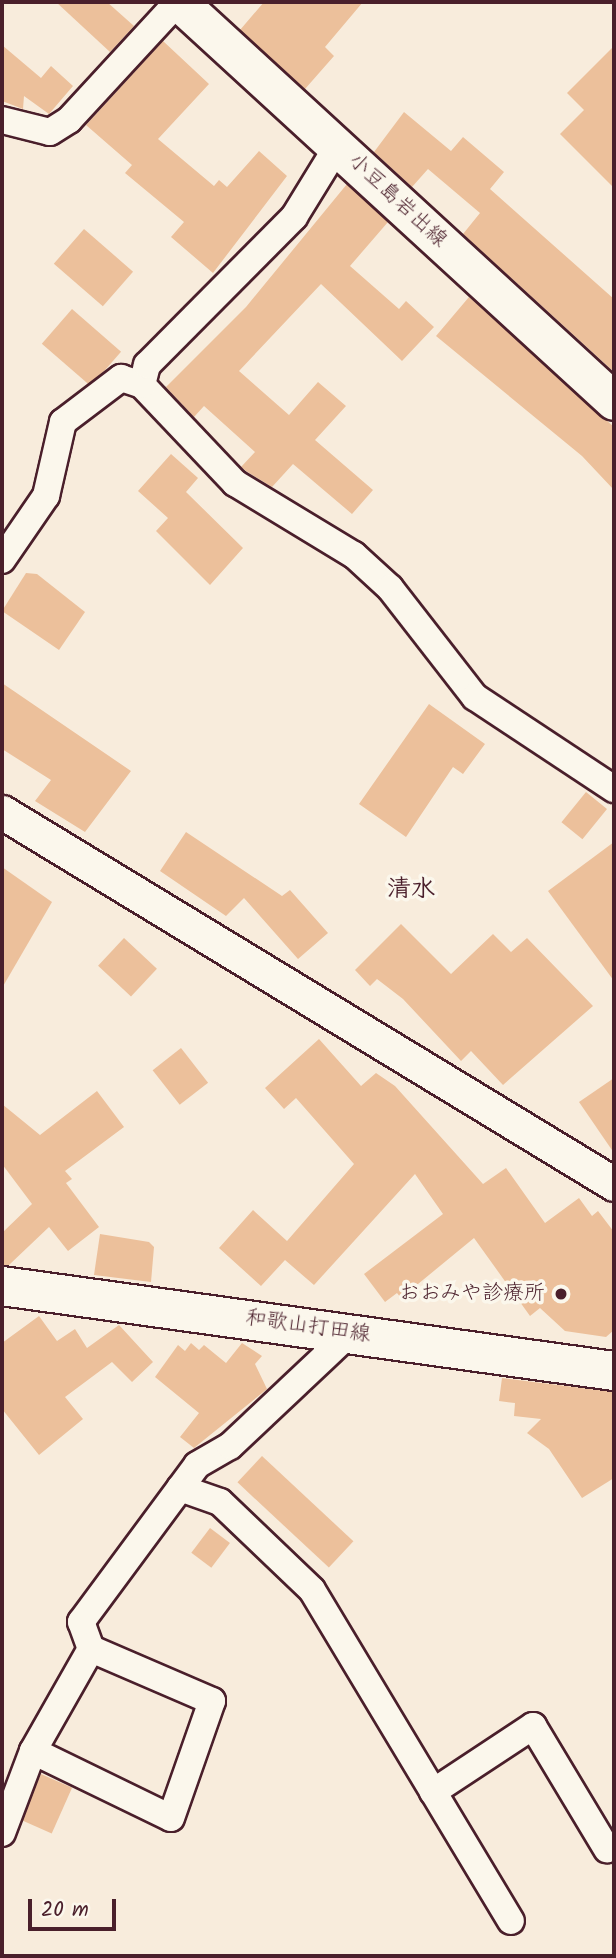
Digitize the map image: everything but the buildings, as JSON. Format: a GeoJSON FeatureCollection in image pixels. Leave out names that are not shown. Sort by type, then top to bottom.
{"type":"FeatureCollection","features":[{"type":"Feature","properties":{"kind":"main road","name":"小豆島岩出線"},"geometry":{"type":"LineString","coordinates":[[192,6],[337,147],[614,401]]}},
{"type":"Feature","properties":{"kind":"main road","name":"和歌山打田線"},"geometry":{"type":"LineString","coordinates":[[2,1286],[351,1332],[614,1371]]}},
{"type":"Feature","properties":{"kind":"street"},"geometry":{"type":"LineString","coordinates":[[2,120],[50,132],[69,120],[192,6]]}},
{"type":"Feature","properties":{"kind":"street"},"geometry":{"type":"LineString","coordinates":[[142,385],[147,365],[294,217],[337,147]]}},
{"type":"Feature","properties":{"kind":"street"},"geometry":{"type":"LineString","coordinates":[[2,560],[46,496],[63,422],[121,378],[142,385],[188,440],[255,499],[354,555],[390,588],[475,697],[614,789]]}},
{"type":"Feature","properties":{"kind":"street"},"geometry":{"type":"LineString","coordinates":[[2,813],[614,1184]]}},
{"type":"Feature","properties":{"kind":"street"},"geometry":{"type":"LineString","coordinates":[[33,1751],[171,1818],[212,1701],[91,1649],[81,1622],[197,1465],[230,1446],[351,1332]]}},
{"type":"Feature","properties":{"kind":"street"},"geometry":{"type":"LineString","coordinates":[[180,1488],[220,1502],[312,1590],[512,1921]]}},
{"type":"Feature","properties":{"kind":"street"},"geometry":{"type":"LineString","coordinates":[[2,1833],[33,1751],[91,1649]]}},
{"type":"Feature","properties":{"kind":"street"},"geometry":{"type":"LineString","coordinates":[[433,1792],[533,1726],[607,1849]]}},
{"type":"Feature","properties":{"kind":"place","name":"おおみや診療所"},"geometry":{"type":"Point","coordinates":[561,1294]}},
{"type":"Feature","properties":{"kind":"district","name":"清水"},"geometry":{"type":"Point","coordinates":[411,890]}}]}
